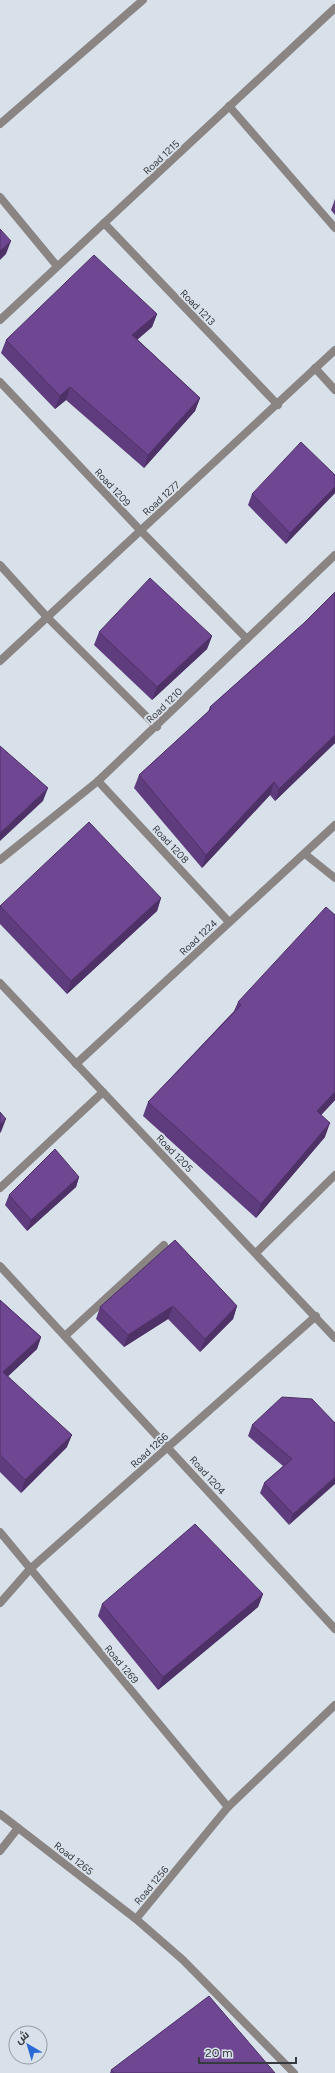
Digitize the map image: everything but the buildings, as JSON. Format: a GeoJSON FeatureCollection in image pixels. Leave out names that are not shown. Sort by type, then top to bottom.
{"type":"FeatureCollection","features":[{"type":"Feature","properties":{"kind":"street"},"geometry":{"type":"LineString","coordinates":[[0,124],[143,0]]}},
{"type":"Feature","properties":{"kind":"street","name":"Road 1215"},"geometry":{"type":"LineString","coordinates":[[0,320],[335,8]]}},
{"type":"Feature","properties":{"kind":"street"},"geometry":{"type":"LineString","coordinates":[[229,106],[335,228]]}},
{"type":"Feature","properties":{"kind":"street"},"geometry":{"type":"LineString","coordinates":[[0,197],[57,266]]}},
{"type":"Feature","properties":{"kind":"street","name":"Road 1213"},"geometry":{"type":"LineString","coordinates":[[104,223],[278,405]]}},
{"type":"Feature","properties":{"kind":"street","name":"Road 1277"},"geometry":{"type":"LineString","coordinates":[[0,661],[278,405],[335,350]]}},
{"type":"Feature","properties":{"kind":"street"},"geometry":{"type":"LineString","coordinates":[[315,368],[335,390]]}},
{"type":"Feature","properties":{"kind":"street","name":"Road 1209"},"geometry":{"type":"LineString","coordinates":[[0,382],[141,531],[247,639]]}},
{"type":"Feature","properties":{"kind":"street","name":"Road 1210"},"geometry":{"type":"LineString","coordinates":[[0,860],[98,781],[157,727],[335,555]]}},
{"type":"Feature","properties":{"kind":"street"},"geometry":{"type":"LineString","coordinates":[[0,565],[47,617],[157,727]]}},
{"type":"Feature","properties":{"kind":"street","name":"Road 1208"},"geometry":{"type":"LineString","coordinates":[[98,781],[229,922]]}},
{"type":"Feature","properties":{"kind":"street","name":"Road 1224"},"geometry":{"type":"LineString","coordinates":[[76,1064],[335,825]]}},
{"type":"Feature","properties":{"kind":"street"},"geometry":{"type":"LineString","coordinates":[[305,854],[335,878]]}},
{"type":"Feature","properties":{"kind":"street","name":"Road 1205"},"geometry":{"type":"LineString","coordinates":[[0,983],[316,1316],[335,1338]]}},
{"type":"Feature","properties":{"kind":"street"},"geometry":{"type":"LineString","coordinates":[[0,1188],[103,1092]]}},
{"type":"Feature","properties":{"kind":"street"},"geometry":{"type":"LineString","coordinates":[[256,1253],[335,1176]]}},
{"type":"Feature","properties":{"kind":"street"},"geometry":{"type":"LineString","coordinates":[[65,1336],[164,1245]]}},
{"type":"Feature","properties":{"kind":"street","name":"Road 1204"},"geometry":{"type":"LineString","coordinates":[[0,1266],[168,1446],[335,1629]]}},
{"type":"Feature","properties":{"kind":"street","name":"Road 1266"},"geometry":{"type":"LineString","coordinates":[[0,1603],[30,1569],[316,1316]]}},
{"type":"Feature","properties":{"kind":"street","name":"Road 1269"},"geometry":{"type":"LineString","coordinates":[[0,1532],[228,1807]]}},
{"type":"Feature","properties":{"kind":"street","name":"Road 1256"},"geometry":{"type":"LineString","coordinates":[[294,2073],[182,1960],[136,1919],[228,1807],[335,1705]]}},
{"type":"Feature","properties":{"kind":"street","name":"Road 1265"},"geometry":{"type":"LineString","coordinates":[[0,1814],[136,1919]]}},
{"type":"Feature","properties":{"kind":"street"},"geometry":{"type":"LineString","coordinates":[[0,1850],[18,1828]]}}]}
